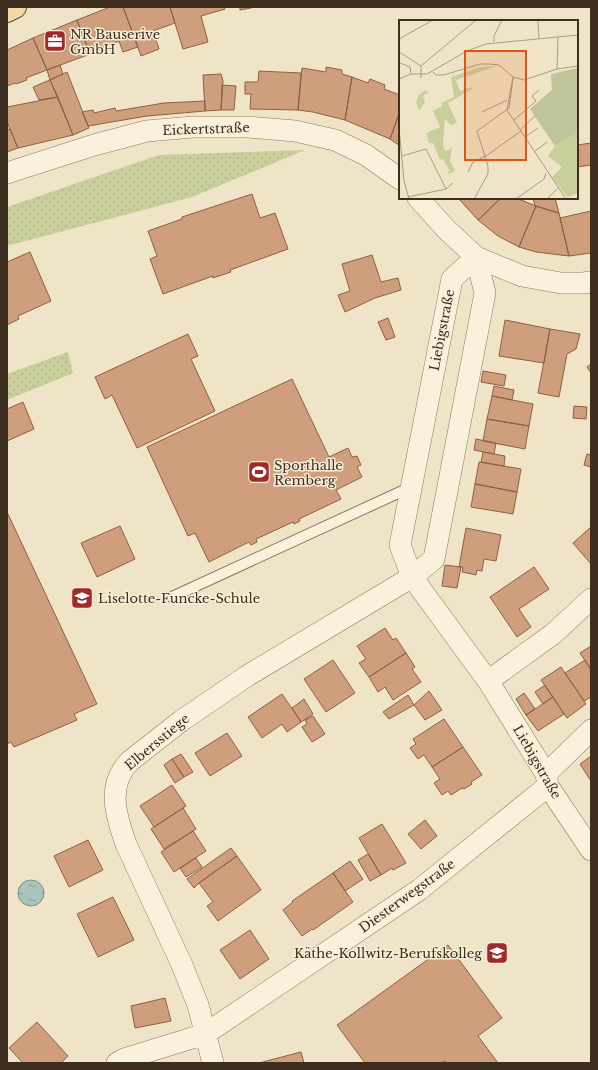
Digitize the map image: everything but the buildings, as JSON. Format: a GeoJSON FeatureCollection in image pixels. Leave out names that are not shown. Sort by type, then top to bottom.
{"type":"FeatureCollection","features":[{"type":"Feature","properties":{"kind":"main road"},"geometry":{"type":"LineString","coordinates":[[7,11],[15,7]]}},
{"type":"Feature","properties":{"kind":"street","name":"Eickertstraße"},"geometry":{"type":"LineString","coordinates":[[7,173],[94,145],[147,131],[193,127],[248,127],[295,131],[335,140],[366,155],[399,178]]}},
{"type":"Feature","properties":{"kind":"street"},"geometry":{"type":"LineString","coordinates":[[419,199],[446,229],[476,257],[522,276],[561,283],[591,282]]}},
{"type":"Feature","properties":{"kind":"street"},"geometry":{"type":"LineString","coordinates":[[412,577],[434,559],[485,293],[476,257]]}},
{"type":"Feature","properties":{"kind":"street","name":"Liebigstraße"},"geometry":{"type":"LineString","coordinates":[[476,257],[452,279],[400,545],[412,577],[488,681],[547,780],[590,844]]}},
{"type":"Feature","properties":{"kind":"street","name":"Elbersstiege"},"geometry":{"type":"LineString","coordinates":[[205,1034],[198,1005],[182,965],[126,844],[119,824],[116,796],[117,781],[120,774],[130,761],[187,716],[247,676],[412,577]]}},
{"type":"Feature","properties":{"kind":"street"},"geometry":{"type":"LineString","coordinates":[[488,681],[553,634],[591,599]]}},
{"type":"Feature","properties":{"kind":"street","name":"Diesterwegstraße"},"geometry":{"type":"LineString","coordinates":[[117,1063],[124,1059],[205,1034],[419,890],[547,780],[591,730]]}},
{"type":"Feature","properties":{"kind":"street"},"geometry":{"type":"LineString","coordinates":[[205,1034],[213,1063]]}},
{"type":"Feature","properties":{"kind":"lane"},"geometry":{"type":"LineString","coordinates":[[172,597],[411,487]]}},
{"type":"Feature","properties":{"kind":"green space"},"geometry":{"type":"Polygon","coordinates":[[[305,150],[192,197],[7,246],[7,207],[159,155],[305,150]]]}},
{"type":"Feature","properties":{"kind":"green space"},"geometry":{"type":"Polygon","coordinates":[[[68,352],[73,373],[7,400],[7,374],[68,352]]]}},
{"type":"Feature","properties":{"kind":"water"},"geometry":{"type":"Polygon","coordinates":[[[31,880],[40,884],[44,893],[40,902],[31,906],[22,902],[18,893],[22,884],[31,880]]]}},
{"type":"Feature","properties":{"kind":"place","name":"NR Bauserive GmbH"},"geometry":{"type":"Point","coordinates":[55,41]}},
{"type":"Feature","properties":{"kind":"place","name":"Sporthalle Remberg"},"geometry":{"type":"Point","coordinates":[259,472]}},
{"type":"Feature","properties":{"kind":"place","name":"Liselotte-Funcke-Schule"},"geometry":{"type":"Point","coordinates":[82,598]}},
{"type":"Feature","properties":{"kind":"place","name":"Käthe-Kollwitz-Berufskolleg"},"geometry":{"type":"Point","coordinates":[497,953]}}]}
